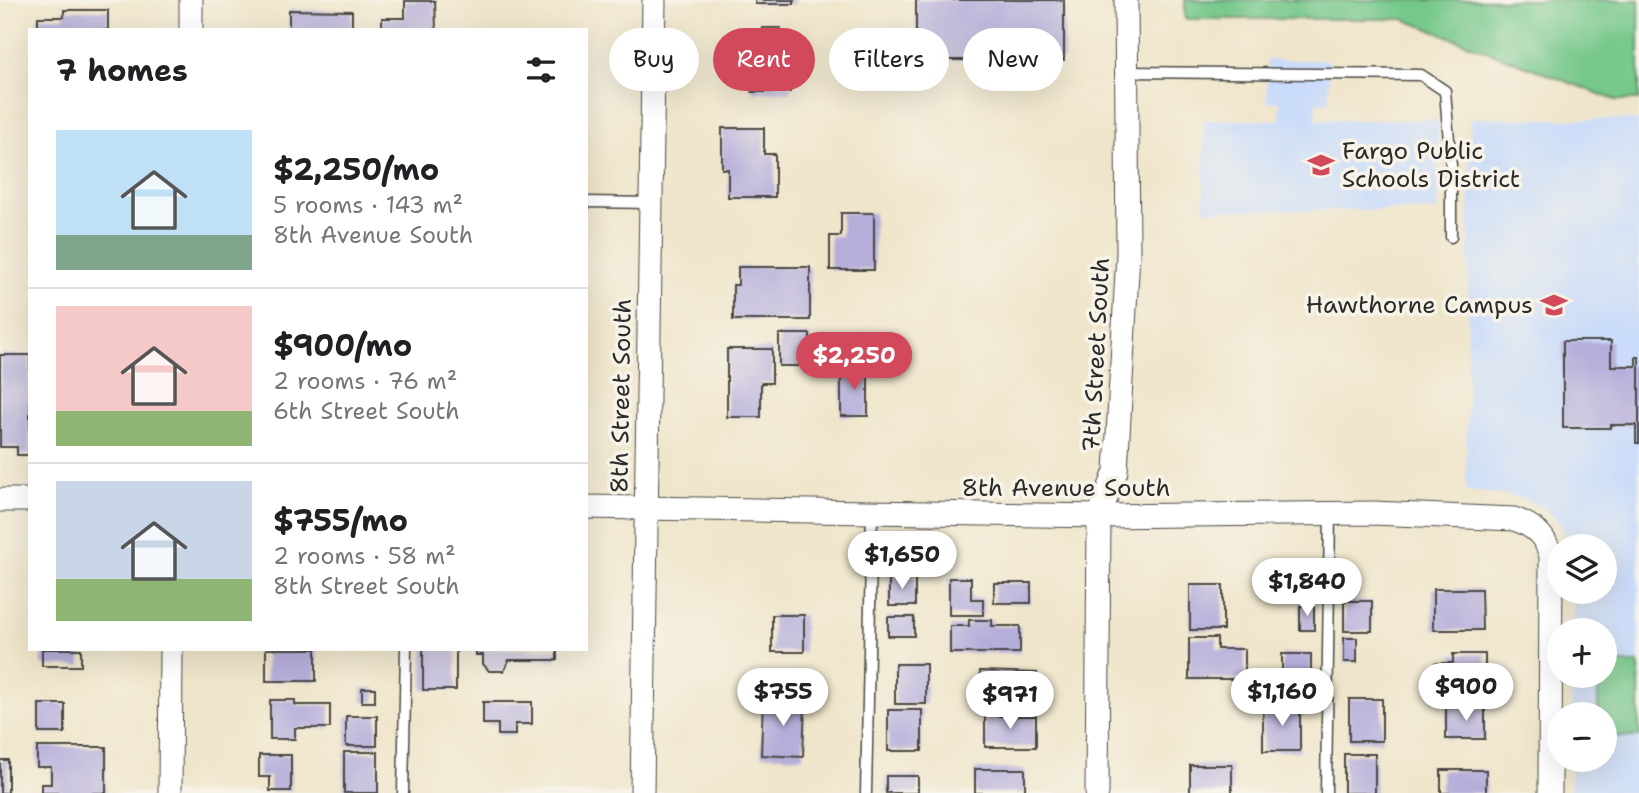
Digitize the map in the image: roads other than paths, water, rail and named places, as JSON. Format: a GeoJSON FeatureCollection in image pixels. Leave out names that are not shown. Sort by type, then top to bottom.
{"type":"FeatureCollection","features":[{"type":"Feature","properties":{"kind":"street"},"geometry":{"type":"LineString","coordinates":[[191,0],[191,28]]}},
{"type":"Feature","properties":{"kind":"street","name":"8th Street South"},"geometry":{"type":"LineString","coordinates":[[642,793],[654,0]]}},
{"type":"Feature","properties":{"kind":"street","name":"7th Street South"},"geometry":{"type":"LineString","coordinates":[[1097,793],[1098,516],[1116,471],[1128,254],[1126,0]]}},
{"type":"Feature","properties":{"kind":"street"},"geometry":{"type":"LineString","coordinates":[[0,500],[28,500]]}},
{"type":"Feature","properties":{"kind":"street","name":"8th Avenue South"},"geometry":{"type":"LineString","coordinates":[[588,507],[1098,516],[1330,513],[1514,519],[1531,525],[1540,533],[1551,556],[1550,793]]}},
{"type":"Feature","properties":{"kind":"street"},"geometry":{"type":"LineString","coordinates":[[170,793],[171,651]]}},
{"type":"Feature","properties":{"kind":"lane"},"geometry":{"type":"LineString","coordinates":[[1127,72],[1421,75],[1445,90],[1451,166],[1451,237]]}},
{"type":"Feature","properties":{"kind":"lane"},"geometry":{"type":"LineString","coordinates":[[588,202],[651,203]]}},
{"type":"Feature","properties":{"kind":"lane"},"geometry":{"type":"LineString","coordinates":[[866,793],[872,511]]}},
{"type":"Feature","properties":{"kind":"lane"},"geometry":{"type":"LineString","coordinates":[[1326,793],[1330,513]]}},
{"type":"Feature","properties":{"kind":"lane"},"geometry":{"type":"LineString","coordinates":[[404,793],[406,651]]}},
{"type":"Feature","properties":{"kind":"place","name":"Fargo Public Schools District"},"geometry":{"type":"Point","coordinates":[1321,165]}},
{"type":"Feature","properties":{"kind":"place","name":"Hawthorne Campus"},"geometry":{"type":"Point","coordinates":[1554,305]}}]}
